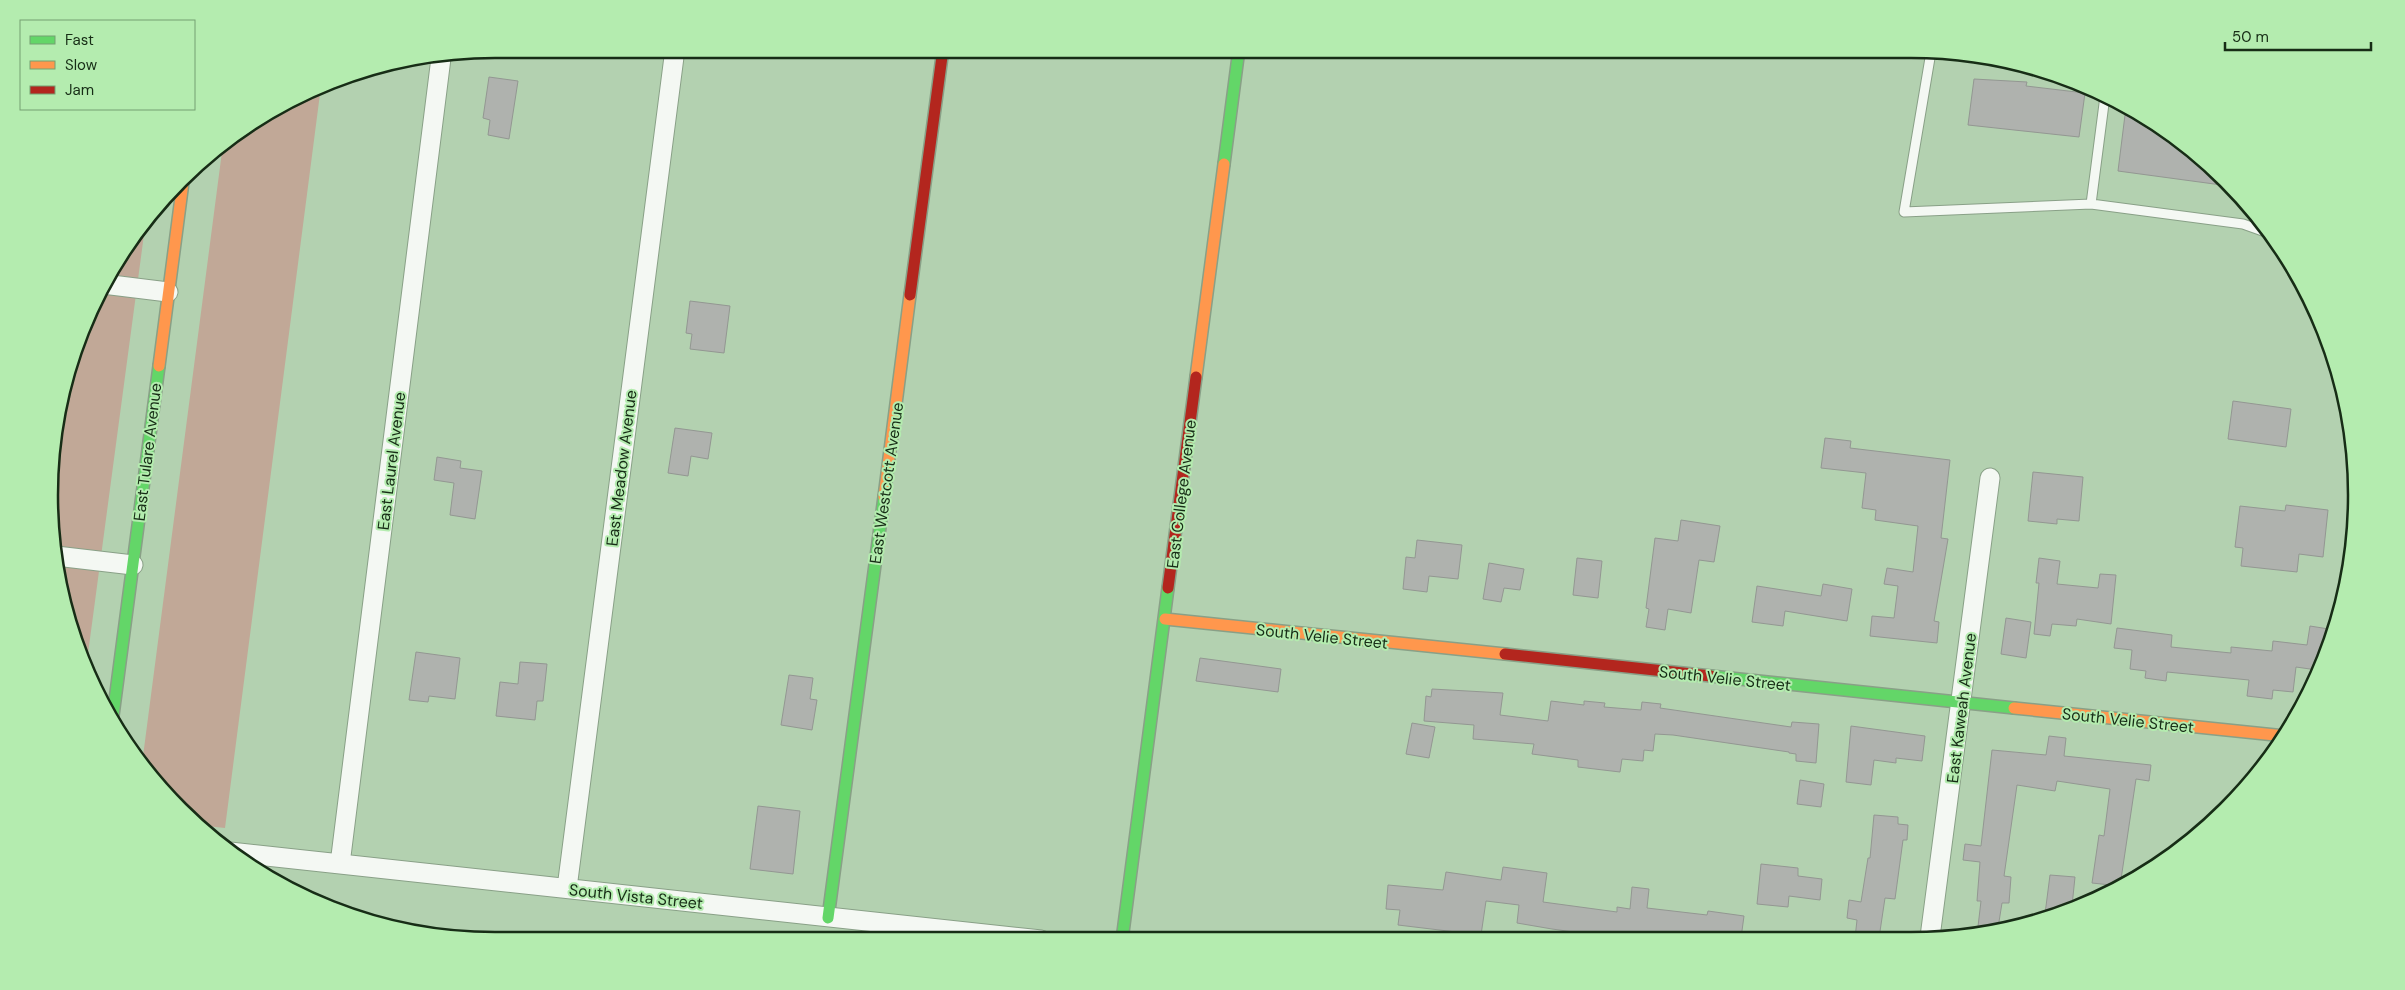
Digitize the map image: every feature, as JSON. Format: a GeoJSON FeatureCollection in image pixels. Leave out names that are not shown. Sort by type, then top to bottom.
{"type":"FeatureCollection","features":[{"type":"Feature","properties":{"kind":"street","name":"East Meadow Avenue"},"geometry":{"type":"LineString","coordinates":[[567,888],[674,58]]}},
{"type":"Feature","properties":{"kind":"street","name":"East Westcott Avenue"},"geometry":{"type":"LineString","coordinates":[[828,918],[942,58]]}},
{"type":"Feature","properties":{"kind":"street","name":"East College Avenue"},"geometry":{"type":"LineString","coordinates":[[1123,932],[1238,58]]}},
{"type":"Feature","properties":{"kind":"street","name":"East Laurel Avenue"},"geometry":{"type":"LineString","coordinates":[[340,864],[441,61]]}},
{"type":"Feature","properties":{"kind":"street","name":"East Tulare Avenue"},"geometry":{"type":"LineString","coordinates":[[114,710],[182,190]]}},
{"type":"Feature","properties":{"kind":"street"},"geometry":{"type":"LineString","coordinates":[[111,285],[168,292]]}},
{"type":"Feature","properties":{"kind":"street","name":"East Kaweah Avenue"},"geometry":{"type":"LineString","coordinates":[[1931,932],[1990,478]]}},
{"type":"Feature","properties":{"kind":"street"},"geometry":{"type":"LineString","coordinates":[[62,557],[133,565]]}},
{"type":"Feature","properties":{"kind":"street","name":"South Velie Street"},"geometry":{"type":"LineString","coordinates":[[1165,619],[2276,735]]}},
{"type":"Feature","properties":{"kind":"street","name":"South Vista Street"},"geometry":{"type":"LineString","coordinates":[[245,854],[964,932]]}},
{"type":"Feature","properties":{"kind":"lane"},"geometry":{"type":"LineString","coordinates":[[1930,58],[1904,212],[2092,204],[2243,224],[2257,229]]}},
{"type":"Feature","properties":{"kind":"lane"},"geometry":{"type":"LineString","coordinates":[[2092,204],[2105,104]]}},
{"type":"Feature","properties":{"kind":"shaded area"},"geometry":{"type":"Polygon","coordinates":[[[320,95],[225,828],[210,826],[207,824],[166,783],[143,755],[222,154],[276,116],[320,95]]]}},
{"type":"Feature","properties":{"kind":"shaded area"},"geometry":{"type":"Polygon","coordinates":[[[144,234],[88,654],[72,608],[61,552],[58,524],[58,466],[61,438],[72,382],[91,328],[116,276],[144,234]]]}},
{"type":"Feature","properties":{"kind":"building"},"geometry":{"type":"Polygon","coordinates":[[[489,77],[518,81],[509,139],[488,135],[490,120],[483,118],[489,77]]]}},
{"type":"Feature","properties":{"kind":"building"},"geometry":{"type":"Polygon","coordinates":[[[1974,79],[2027,82],[2026,86],[2085,94],[2079,137],[1968,125],[1974,79]]]}},
{"type":"Feature","properties":{"kind":"building"},"geometry":{"type":"Polygon","coordinates":[[[2125,115],[2128,115],[2176,148],[2217,184],[2118,171],[2125,115]]]}},
{"type":"Feature","properties":{"kind":"building"},"geometry":{"type":"Polygon","coordinates":[[[690,301],[730,306],[724,353],[690,349],[692,334],[686,333],[690,301]]]}},
{"type":"Feature","properties":{"kind":"building"},"geometry":{"type":"Polygon","coordinates":[[[2233,401],[2291,409],[2286,447],[2228,439],[2233,401]]]}},
{"type":"Feature","properties":{"kind":"building"},"geometry":{"type":"Polygon","coordinates":[[[675,428],[712,433],[708,459],[691,456],[688,476],[668,473],[675,428]]]}},
{"type":"Feature","properties":{"kind":"building"},"geometry":{"type":"Polygon","coordinates":[[[1825,438],[1851,441],[1850,448],[1950,460],[1941,538],[1948,539],[1934,621],[1939,622],[1937,643],[1870,636],[1872,616],[1894,618],[1898,586],[1884,584],[1887,568],[1913,572],[1918,526],[1875,520],[1876,510],[1862,508],[1866,473],[1821,468],[1825,438]]]}},
{"type":"Feature","properties":{"kind":"building"},"geometry":{"type":"Polygon","coordinates":[[[437,457],[461,461],[460,468],[482,471],[475,519],[450,515],[454,483],[434,480],[437,457]]]}},
{"type":"Feature","properties":{"kind":"building"},"geometry":{"type":"Polygon","coordinates":[[[2033,472],[2083,477],[2079,521],[2057,519],[2057,524],[2028,521],[2033,472]]]}},
{"type":"Feature","properties":{"kind":"building"},"geometry":{"type":"Polygon","coordinates":[[[2286,505],[2328,510],[2323,557],[2299,554],[2297,572],[2241,566],[2243,548],[2235,547],[2240,506],[2285,511],[2286,505]]]}},
{"type":"Feature","properties":{"kind":"building"},"geometry":{"type":"Polygon","coordinates":[[[1681,520],[1720,526],[1714,562],[1699,560],[1691,613],[1668,609],[1665,630],[1646,627],[1649,609],[1646,608],[1655,538],[1678,541],[1681,520]]]}},
{"type":"Feature","properties":{"kind":"building"},"geometry":{"type":"Polygon","coordinates":[[[1417,540],[1462,545],[1458,579],[1429,576],[1427,592],[1403,589],[1406,557],[1415,558],[1417,540]]]}},
{"type":"Feature","properties":{"kind":"building"},"geometry":{"type":"Polygon","coordinates":[[[1577,558],[1602,561],[1598,598],[1573,595],[1577,558]]]}},
{"type":"Feature","properties":{"kind":"building"},"geometry":{"type":"Polygon","coordinates":[[[2039,558],[2060,561],[2057,584],[2098,588],[2100,574],[2116,575],[2111,624],[2077,619],[2076,626],[2052,624],[2050,636],[2034,634],[2039,583],[2036,583],[2039,558]]]}},
{"type":"Feature","properties":{"kind":"building"},"geometry":{"type":"Polygon","coordinates":[[[1489,563],[1524,569],[1520,590],[1504,588],[1501,602],[1483,599],[1489,563]]]}},
{"type":"Feature","properties":{"kind":"building"},"geometry":{"type":"Polygon","coordinates":[[[1823,584],[1852,589],[1847,621],[1785,611],[1783,626],[1752,622],[1757,586],[1821,596],[1823,584]]]}},
{"type":"Feature","properties":{"kind":"building"},"geometry":{"type":"Polygon","coordinates":[[[2006,618],[2031,622],[2026,658],[2001,654],[2006,618]]]}},
{"type":"Feature","properties":{"kind":"building"},"geometry":{"type":"Polygon","coordinates":[[[2310,626],[2326,629],[2311,669],[2296,667],[2293,692],[2273,690],[2272,699],[2247,696],[2249,680],[2167,672],[2166,681],[2145,678],[2146,671],[2130,669],[2132,650],[2114,648],[2117,628],[2172,635],[2171,647],[2231,653],[2231,647],[2272,651],[2273,641],[2307,645],[2310,626]]]}},
{"type":"Feature","properties":{"kind":"building"},"geometry":{"type":"Polygon","coordinates":[[[416,652],[460,658],[455,699],[429,696],[428,702],[409,700],[416,652]]]}},
{"type":"Feature","properties":{"kind":"building"},"geometry":{"type":"Polygon","coordinates":[[[1200,658],[1281,669],[1278,692],[1196,681],[1200,658]]]}},
{"type":"Feature","properties":{"kind":"building"},"geometry":{"type":"Polygon","coordinates":[[[520,662],[547,664],[543,701],[537,701],[535,720],[496,716],[500,682],[518,684],[520,662]]]}},
{"type":"Feature","properties":{"kind":"building"},"geometry":{"type":"Polygon","coordinates":[[[789,675],[813,678],[810,699],[817,700],[812,730],[781,725],[789,675]]]}},
{"type":"Feature","properties":{"kind":"building"},"geometry":{"type":"Polygon","coordinates":[[[1432,689],[1503,693],[1500,715],[1548,721],[1551,701],[1584,705],[1584,701],[1605,703],[1604,707],[1641,710],[1642,702],[1661,704],[1660,708],[1791,727],[1792,722],[1819,724],[1816,763],[1796,761],[1796,754],[1789,752],[1655,734],[1653,751],[1644,750],[1643,761],[1622,759],[1620,772],[1578,767],[1578,760],[1532,754],[1534,744],[1473,739],[1474,725],[1424,721],[1426,696],[1431,697],[1432,689]]]}},
{"type":"Feature","properties":{"kind":"building"},"geometry":{"type":"Polygon","coordinates":[[[1412,723],[1435,727],[1429,758],[1406,754],[1412,723]]]}},
{"type":"Feature","properties":{"kind":"building"},"geometry":{"type":"Polygon","coordinates":[[[1851,726],[1925,736],[1922,761],[1896,758],[1896,763],[1874,760],[1871,785],[1846,782],[1851,726]]]}},
{"type":"Feature","properties":{"kind":"building"},"geometry":{"type":"Polygon","coordinates":[[[2049,736],[2066,738],[2064,756],[2151,765],[2149,781],[2136,779],[2121,878],[2108,885],[2092,883],[2099,835],[2104,836],[2110,789],[2057,781],[2055,791],[2017,785],[2004,876],[2011,877],[2009,903],[2002,903],[1999,923],[1978,927],[1981,901],[1977,901],[1980,862],[1963,860],[1965,844],[1981,846],[1992,750],[2046,755],[2049,736]]]}},
{"type":"Feature","properties":{"kind":"building"},"geometry":{"type":"Polygon","coordinates":[[[1800,780],[1824,784],[1821,807],[1797,804],[1800,780]]]}},
{"type":"Feature","properties":{"kind":"building"},"geometry":{"type":"Polygon","coordinates":[[[758,806],[800,811],[793,874],[750,869],[758,806]]]}},
{"type":"Feature","properties":{"kind":"building"},"geometry":{"type":"Polygon","coordinates":[[[1874,815],[1898,817],[1898,824],[1908,825],[1907,840],[1903,840],[1895,899],[1885,898],[1880,932],[1856,932],[1857,920],[1847,918],[1849,900],[1861,902],[1868,858],[1870,858],[1874,815]]]}},
{"type":"Feature","properties":{"kind":"building"},"geometry":{"type":"Polygon","coordinates":[[[1761,864],[1798,868],[1798,876],[1822,879],[1820,900],[1789,896],[1788,907],[1757,904],[1761,864]]]}},
{"type":"Feature","properties":{"kind":"building"},"geometry":{"type":"Polygon","coordinates":[[[1503,867],[1547,873],[1543,902],[1617,912],[1617,907],[1630,909],[1632,887],[1649,889],[1647,908],[1707,915],[1708,911],[1744,916],[1742,932],[1574,932],[1517,923],[1519,905],[1486,901],[1481,932],[1456,932],[1398,925],[1400,910],[1386,909],[1388,885],[1443,890],[1446,872],[1501,880],[1503,867]]]}},
{"type":"Feature","properties":{"kind":"building"},"geometry":{"type":"Polygon","coordinates":[[[2050,875],[2075,877],[2073,901],[2045,911],[2050,875]]]}},
{"type":"Feature","properties":{"kind":"traffic: fast"},"geometry":{"type":"LineString","coordinates":[[1224,164],[1238,58]]}},
{"type":"Feature","properties":{"kind":"traffic: fast"},"geometry":{"type":"LineString","coordinates":[[114,710],[159,366]]}},
{"type":"Feature","properties":{"kind":"traffic: fast"},"geometry":{"type":"LineString","coordinates":[[828,918],[884,497]]}},
{"type":"Feature","properties":{"kind":"traffic: fast"},"geometry":{"type":"LineString","coordinates":[[1123,932],[1168,588]]}},
{"type":"Feature","properties":{"kind":"traffic: fast"},"geometry":{"type":"LineString","coordinates":[[1711,676],[2014,708]]}},
{"type":"Feature","properties":{"kind":"traffic: slow"},"geometry":{"type":"LineString","coordinates":[[1196,377],[1224,164]]}},
{"type":"Feature","properties":{"kind":"traffic: slow"},"geometry":{"type":"LineString","coordinates":[[159,366],[182,190]]}},
{"type":"Feature","properties":{"kind":"traffic: slow"},"geometry":{"type":"LineString","coordinates":[[884,497],[910,295]]}},
{"type":"Feature","properties":{"kind":"traffic: slow"},"geometry":{"type":"LineString","coordinates":[[1165,619],[1505,654]]}},
{"type":"Feature","properties":{"kind":"traffic: slow"},"geometry":{"type":"LineString","coordinates":[[2014,708],[2276,735]]}},
{"type":"Feature","properties":{"kind":"traffic: jam"},"geometry":{"type":"LineString","coordinates":[[910,295],[942,58]]}},
{"type":"Feature","properties":{"kind":"traffic: jam"},"geometry":{"type":"LineString","coordinates":[[1168,588],[1196,377]]}},
{"type":"Feature","properties":{"kind":"traffic: jam"},"geometry":{"type":"LineString","coordinates":[[1505,654],[1711,676]]}}]}
